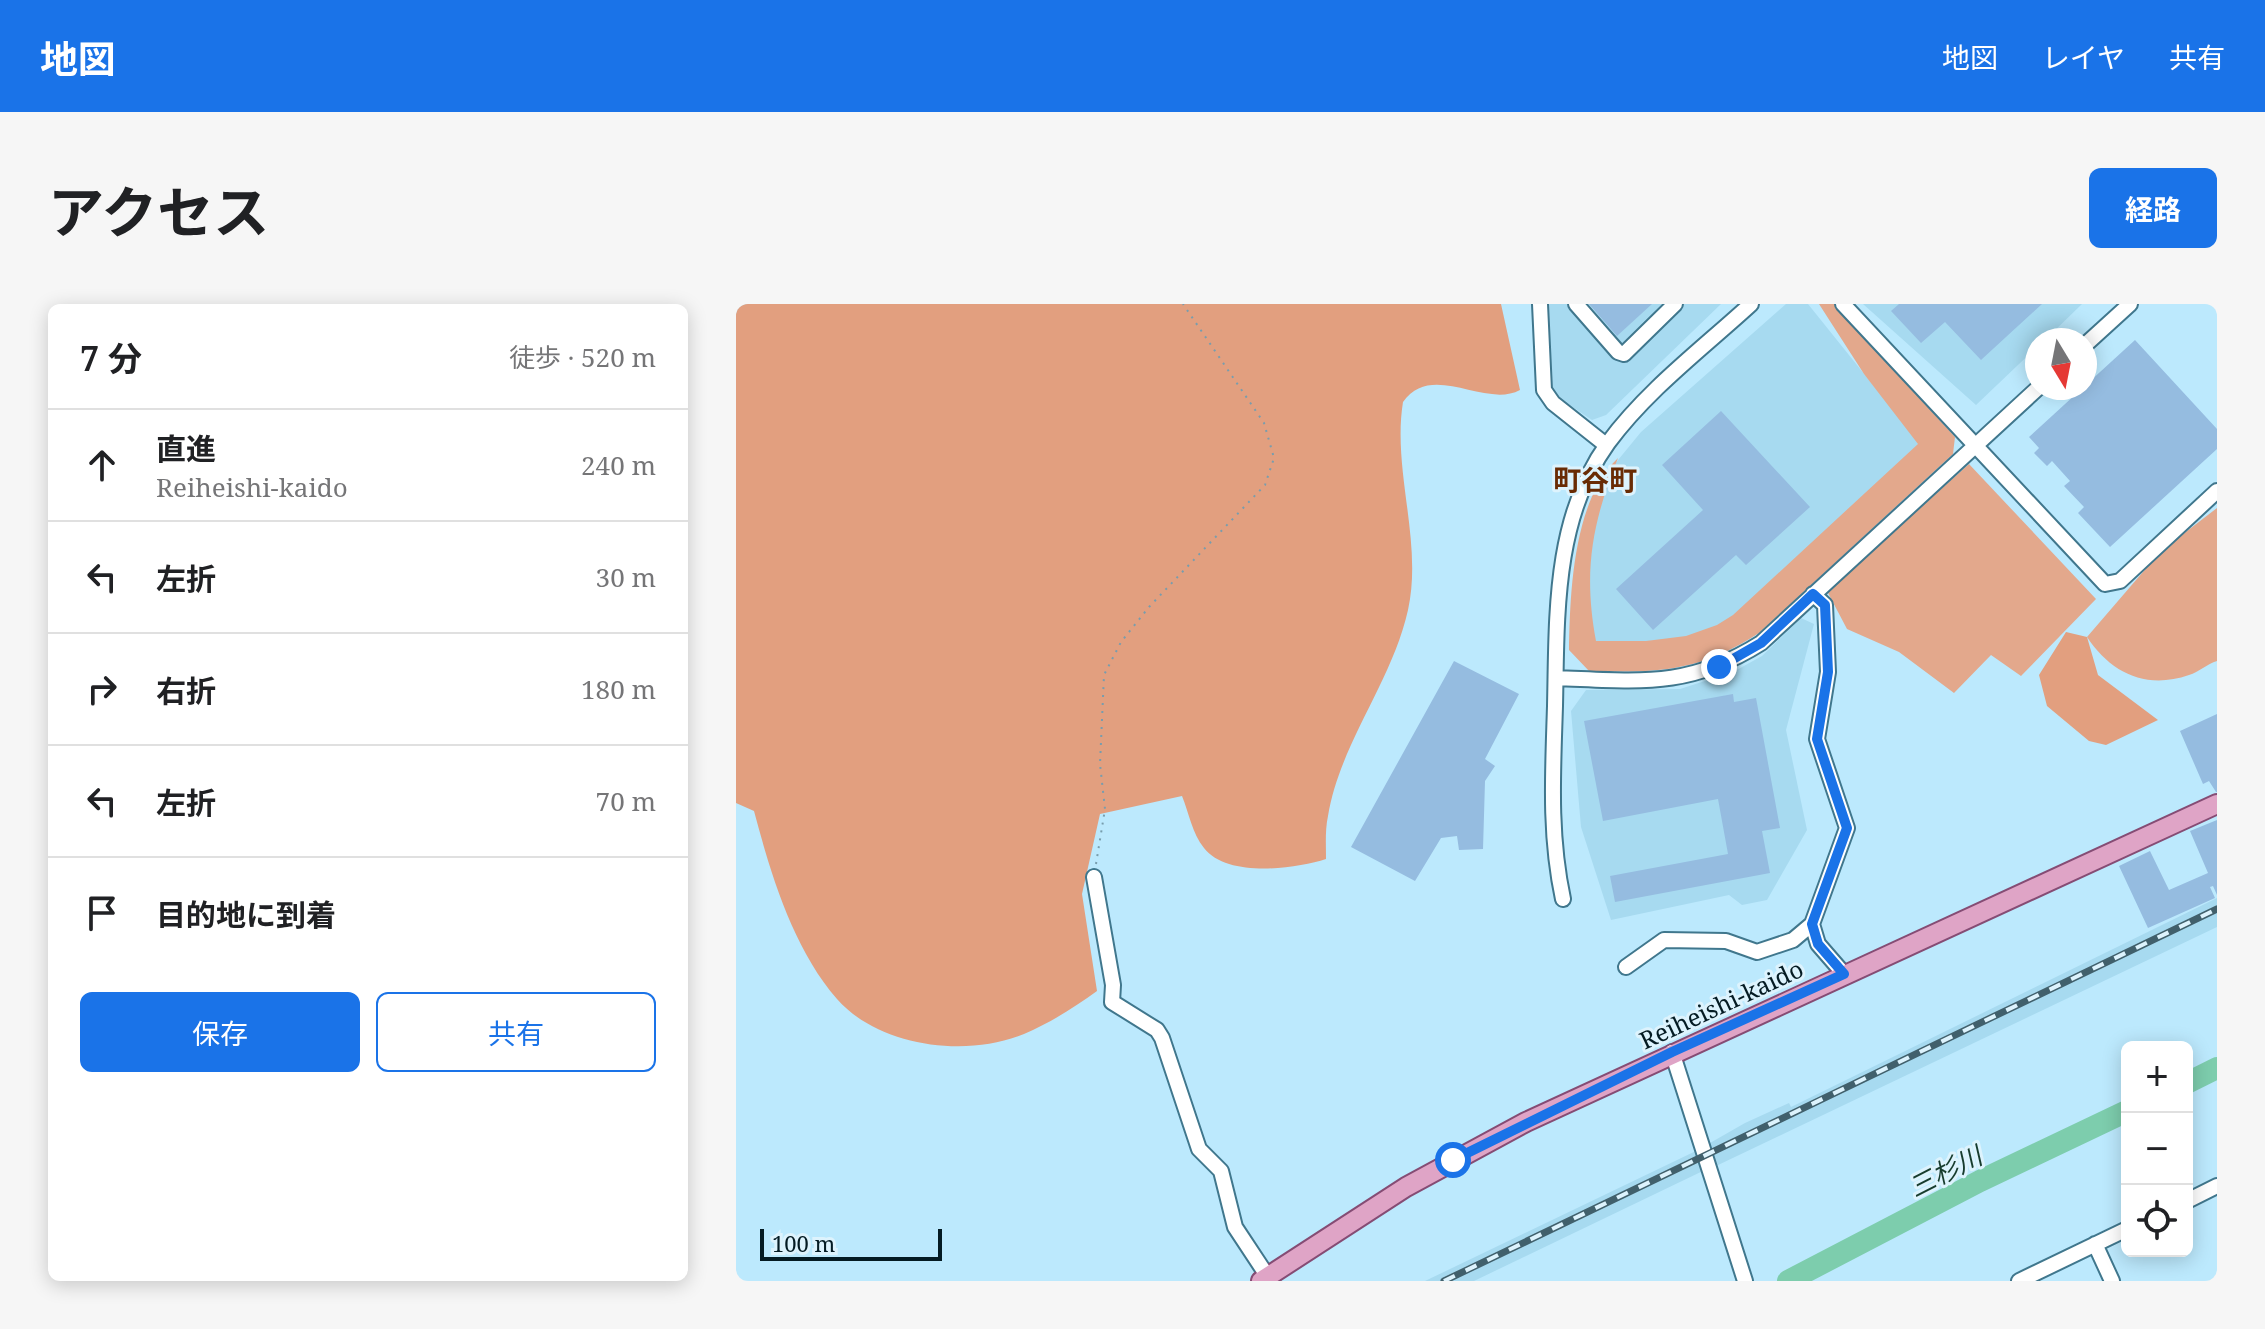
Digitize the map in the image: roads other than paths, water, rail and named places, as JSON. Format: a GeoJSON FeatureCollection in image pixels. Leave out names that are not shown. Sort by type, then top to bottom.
{"type":"FeatureCollection","features":[{"type":"Feature","properties":{"kind":"main road","name":"Reiheishi-kaido"},"geometry":{"type":"LineString","coordinates":[[1265,1279],[1453,1160],[1672,1052],[2217,804]]}},
{"type":"Feature","properties":{"kind":"street"},"geometry":{"type":"LineString","coordinates":[[1540,304],[1544,390],[1553,403],[1606,445]]}},
{"type":"Feature","properties":{"kind":"street"},"geometry":{"type":"LineString","coordinates":[[1576,304],[1624,354],[1675,304]]}},
{"type":"Feature","properties":{"kind":"street"},"geometry":{"type":"LineString","coordinates":[[1563,899],[1553,853],[1552,815],[1557,620],[1568,532],[1579,500],[1606,445],[1669,378],[1751,304]]}},
{"type":"Feature","properties":{"kind":"street"},"geometry":{"type":"LineString","coordinates":[[1843,304],[2105,584],[2120,581],[2217,491]]}},
{"type":"Feature","properties":{"kind":"street"},"geometry":{"type":"LineString","coordinates":[[2097,334],[2130,304]]}},
{"type":"Feature","properties":{"kind":"street"},"geometry":{"type":"LineString","coordinates":[[1556,678],[1638,681],[1700,674],[1761,643],[2025,400]]}},
{"type":"Feature","properties":{"kind":"street"},"geometry":{"type":"LineString","coordinates":[[1626,967],[1664,940],[1726,941],[1757,952],[1793,940],[1812,924],[1847,828],[1817,739],[1828,672],[1825,605],[1813,594]]}},
{"type":"Feature","properties":{"kind":"street"},"geometry":{"type":"LineString","coordinates":[[1094,877],[1113,985],[1112,1002],[1157,1030],[1162,1038],[1199,1149],[1221,1171],[1235,1227],[1265,1279]]}},
{"type":"Feature","properties":{"kind":"street"},"geometry":{"type":"LineString","coordinates":[[1812,924],[1818,944],[1844,974]]}},
{"type":"Feature","properties":{"kind":"street"},"geometry":{"type":"LineString","coordinates":[[1672,1052],[1745,1281]]}},
{"type":"Feature","properties":{"kind":"street"},"geometry":{"type":"LineString","coordinates":[[2193,1198],[2217,1186]]}},
{"type":"Feature","properties":{"kind":"street"},"geometry":{"type":"LineString","coordinates":[[2019,1281],[2121,1232]]}},
{"type":"Feature","properties":{"kind":"street"},"geometry":{"type":"LineString","coordinates":[[2095,1244],[2112,1281]]}},
{"type":"Feature","properties":{"kind":"waterway","name":"三杉川"},"geometry":{"type":"LineString","coordinates":[[2193,1080],[2217,1068]]}},
{"type":"Feature","properties":{"kind":"waterway","name":"三杉川"},"geometry":{"type":"LineString","coordinates":[[1788,1281],[1980,1181],[2123,1113]]}},
{"type":"Feature","properties":{"kind":"railway"},"geometry":{"type":"LineString","coordinates":[[1444,1281],[2217,909]]}},
{"type":"Feature","properties":{"kind":"district","name":"町谷町"},"geometry":{"type":"Point","coordinates":[1595,479]}}]}
